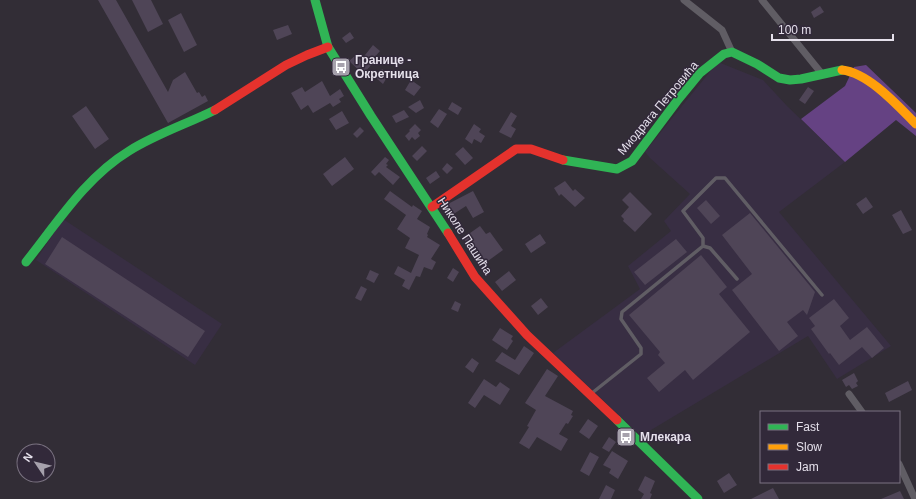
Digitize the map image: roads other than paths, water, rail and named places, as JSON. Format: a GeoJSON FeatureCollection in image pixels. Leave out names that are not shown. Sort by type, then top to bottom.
{"type":"FeatureCollection","features":[{"type":"Feature","properties":{"kind":"street","name":"Николе Пашића"},"geometry":{"type":"LineString","coordinates":[[314,0],[328,46],[371,116],[432,207],[475,277],[527,335],[698,499]]}},
{"type":"Feature","properties":{"kind":"street"},"geometry":{"type":"LineString","coordinates":[[684,0],[722,30],[732,52],[757,64],[779,78],[790,80],[840,70],[850,71],[861,76],[888,96],[916,124]]}},
{"type":"Feature","properties":{"kind":"street"},"geometry":{"type":"LineString","coordinates":[[762,0],[822,74]]}},
{"type":"Feature","properties":{"kind":"street"},"geometry":{"type":"LineString","coordinates":[[26,262],[72,203],[89,184],[116,160],[144,143],[214,110],[284,67],[328,46]]}},
{"type":"Feature","properties":{"kind":"street","name":"Миодрага Петровића"},"geometry":{"type":"LineString","coordinates":[[432,207],[516,149],[531,149],[562,160],[617,169],[632,162],[700,74],[724,54],[732,52]]}},
{"type":"Feature","properties":{"kind":"street"},"geometry":{"type":"LineString","coordinates":[[848,394],[861,411]]}},
{"type":"Feature","properties":{"kind":"street"},"geometry":{"type":"LineString","coordinates":[[900,466],[915,499]]}},
{"type":"Feature","properties":{"kind":"lane"},"geometry":{"type":"LineString","coordinates":[[703,246],[703,238],[683,211],[716,178],[725,178],[822,295]]}},
{"type":"Feature","properties":{"kind":"lane"},"geometry":{"type":"LineString","coordinates":[[590,394],[641,354],[641,348],[621,319],[622,312],[703,246]]}},
{"type":"Feature","properties":{"kind":"lane"},"geometry":{"type":"LineString","coordinates":[[703,246],[710,248],[737,279]]}},
{"type":"Feature","properties":{"kind":"place","name":"Границе - Окретница"},"geometry":{"type":"Point","coordinates":[341,67]}},
{"type":"Feature","properties":{"kind":"place","name":"Млекара"},"geometry":{"type":"Point","coordinates":[626,437]}}]}
